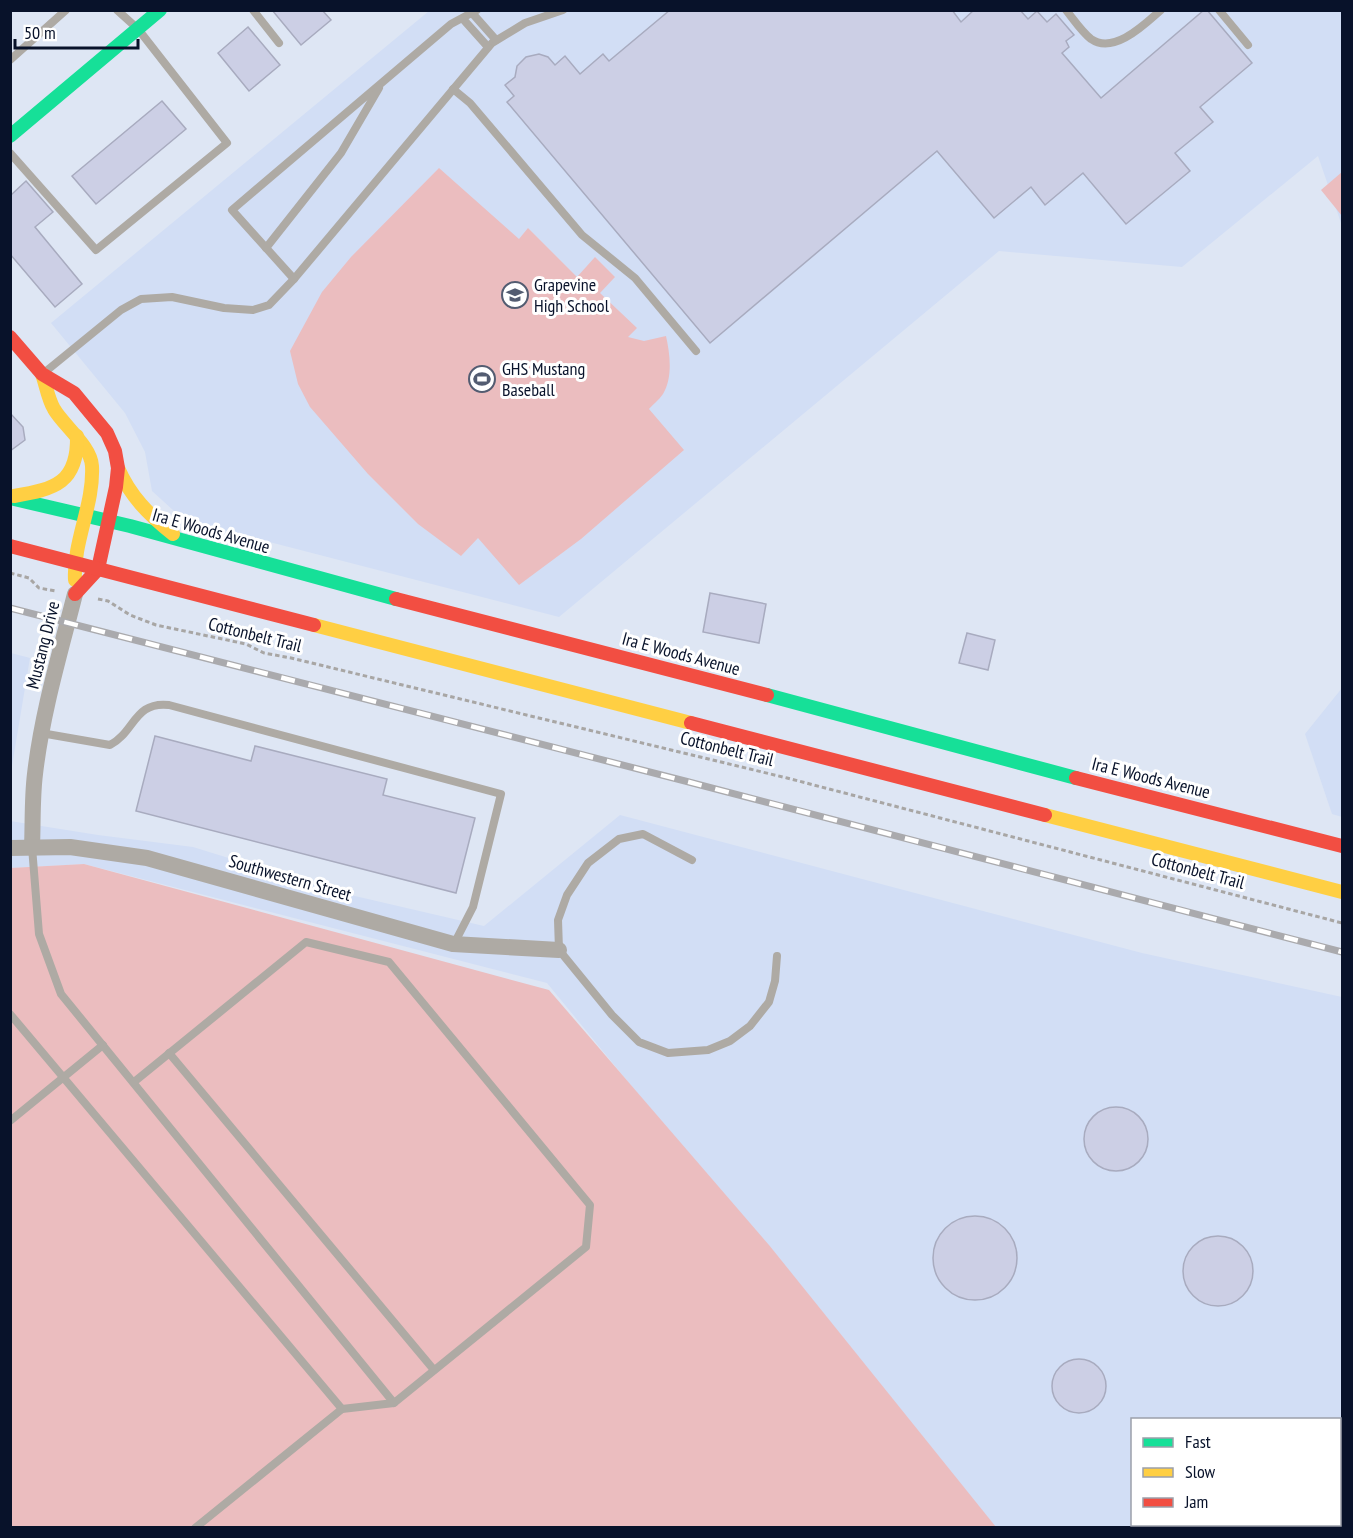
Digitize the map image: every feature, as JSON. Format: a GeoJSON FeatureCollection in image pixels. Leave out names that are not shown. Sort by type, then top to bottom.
{"type":"FeatureCollection","features":[{"type":"Feature","properties":{"kind":"main road"},"geometry":{"type":"LineString","coordinates":[[10,136],[160,10]]}},
{"type":"Feature","properties":{"kind":"main road","name":"Mustang Drive"},"geometry":{"type":"LineString","coordinates":[[10,337],[42,374],[74,393],[107,433],[115,451],[118,468],[98,569],[75,594]]}},
{"type":"Feature","properties":{"kind":"main road","name":"Mustang Drive"},"geometry":{"type":"LineString","coordinates":[[42,374],[54,410],[77,436],[92,464],[86,516],[74,563],[75,594]]}},
{"type":"Feature","properties":{"kind":"main road"},"geometry":{"type":"LineString","coordinates":[[10,497],[39,492],[62,482],[71,474],[79,451],[77,436]]}},
{"type":"Feature","properties":{"kind":"main road"},"geometry":{"type":"LineString","coordinates":[[118,468],[135,501],[185,543]]}},
{"type":"Feature","properties":{"kind":"main road","name":"Ira E Woods Avenue"},"geometry":{"type":"LineString","coordinates":[[10,497],[1342,846]]}},
{"type":"Feature","properties":{"kind":"main road"},"geometry":{"type":"LineString","coordinates":[[10,546],[1342,892]]}},
{"type":"Feature","properties":{"kind":"street","name":"Mustang Drive"},"geometry":{"type":"LineString","coordinates":[[32,847],[35,774],[41,733],[75,594]]}},
{"type":"Feature","properties":{"kind":"street","name":"Southwestern Street"},"geometry":{"type":"LineString","coordinates":[[10,848],[70,847],[147,858],[453,944],[559,950]]}},
{"type":"Feature","properties":{"kind":"lane"},"geometry":{"type":"LineString","coordinates":[[10,60],[66,10]]}},
{"type":"Feature","properties":{"kind":"lane"},"geometry":{"type":"LineString","coordinates":[[10,153],[96,250],[227,143],[138,29],[117,10]]}},
{"type":"Feature","properties":{"kind":"lane"},"geometry":{"type":"LineString","coordinates":[[253,10],[279,43]]}},
{"type":"Feature","properties":{"kind":"lane"},"geometry":{"type":"LineString","coordinates":[[42,374],[121,310],[141,299],[171,297],[224,308],[253,310],[269,304],[294,279],[488,47],[525,23],[563,10]]}},
{"type":"Feature","properties":{"kind":"lane"},"geometry":{"type":"LineString","coordinates":[[1066,10],[1093,40],[1102,43],[1117,41],[1134,34],[1161,10]]}},
{"type":"Feature","properties":{"kind":"lane"},"geometry":{"type":"LineString","coordinates":[[294,279],[232,210],[451,24],[475,12],[496,40]]}},
{"type":"Feature","properties":{"kind":"lane"},"geometry":{"type":"LineString","coordinates":[[1222,12],[1248,45]]}},
{"type":"Feature","properties":{"kind":"lane"},"geometry":{"type":"LineString","coordinates":[[463,19],[488,47]]}},
{"type":"Feature","properties":{"kind":"lane"},"geometry":{"type":"LineString","coordinates":[[266,248],[342,153],[382,82]]}},
{"type":"Feature","properties":{"kind":"lane"},"geometry":{"type":"LineString","coordinates":[[453,89],[470,103],[582,235],[635,278],[696,351]]}},
{"type":"Feature","properties":{"kind":"lane"},"geometry":{"type":"LineString","coordinates":[[41,733],[110,745],[122,737],[137,716],[148,707],[154,704],[169,705],[501,794],[473,907],[453,944]]}},
{"type":"Feature","properties":{"kind":"lane"},"geometry":{"type":"LineString","coordinates":[[692,860],[643,834],[619,839],[588,863],[567,895],[558,920],[559,950],[612,1015],[639,1041],[668,1053],[708,1050],[730,1041],[750,1026],[769,1002],[776,981],[777,956]]}},
{"type":"Feature","properties":{"kind":"lane"},"geometry":{"type":"LineString","coordinates":[[32,847],[39,934],[61,994],[394,1403]]}},
{"type":"Feature","properties":{"kind":"lane"},"geometry":{"type":"LineString","coordinates":[[134,1082],[306,942],[389,962],[590,1205],[586,1247],[394,1403],[342,1409],[195,1527]]}},
{"type":"Feature","properties":{"kind":"lane"},"geometry":{"type":"LineString","coordinates":[[10,1014],[342,1409]]}},
{"type":"Feature","properties":{"kind":"lane"},"geometry":{"type":"LineString","coordinates":[[10,1121],[103,1045]]}},
{"type":"Feature","properties":{"kind":"lane"},"geometry":{"type":"LineString","coordinates":[[169,1053],[434,1370]]}},
{"type":"Feature","properties":{"kind":"path","name":"Cottonbelt Trail"},"geometry":{"type":"LineString","coordinates":[[10,573],[29,579],[39,588],[108,599],[130,615],[156,625],[246,644],[264,653],[787,777],[1342,923]]}},
{"type":"Feature","properties":{"kind":"shaded area","name":"Grapevine High School"},"geometry":{"type":"Polygon","coordinates":[[[429,11],[1342,11],[1342,226],[1318,156],[1182,267],[999,251],[559,617],[184,520],[152,491],[145,452],[125,413],[51,323],[429,11]]]}},
{"type":"Feature","properties":{"kind":"shaded area","name":"GHS Mustang Baseball"},"geometry":{"type":"Polygon","coordinates":[[[439,168],[519,239],[528,228],[577,277],[595,257],[615,277],[600,293],[637,328],[628,337],[644,341],[666,336],[670,365],[668,380],[663,394],[649,409],[684,450],[581,539],[519,585],[478,538],[461,556],[418,524],[368,474],[310,407],[298,384],[290,351],[322,292],[351,257],[439,168]]]}},
{"type":"Feature","properties":{"kind":"shaded area"},"geometry":{"type":"Polygon","coordinates":[[[1342,172],[1342,216],[1321,190],[1342,172]]]}},
{"type":"Feature","properties":{"kind":"shaded area"},"geometry":{"type":"Polygon","coordinates":[[[10,653],[30,658],[11,772],[10,653]]]}},
{"type":"Feature","properties":{"kind":"shaded area"},"geometry":{"type":"Polygon","coordinates":[[[1342,688],[1342,817],[1332,814],[1305,734],[1342,688]]]}},
{"type":"Feature","properties":{"kind":"shaded area"},"geometry":{"type":"Polygon","coordinates":[[[620,815],[1142,953],[1342,997],[1342,1527],[993,1527],[547,983],[84,864],[11,868],[10,821],[193,847],[342,893],[484,926],[620,815]]]}},
{"type":"Feature","properties":{"kind":"shaded area"},"geometry":{"type":"Polygon","coordinates":[[[84,864],[549,990],[769,1245],[996,1527],[11,1527],[10,868],[84,864]]]}},
{"type":"Feature","properties":{"kind":"building"},"geometry":{"type":"Polygon","coordinates":[[[272,10],[322,10],[331,20],[301,45],[272,10]]]}},
{"type":"Feature","properties":{"kind":"building","name":"Grapevine High School"},"geometry":{"type":"Polygon","coordinates":[[[670,10],[952,10],[961,22],[974,10],[1020,10],[1028,19],[1037,11],[1047,22],[1056,14],[1074,35],[1066,41],[1069,47],[1062,53],[1101,98],[1204,10],[1207,10],[1252,63],[1200,107],[1213,122],[1175,153],[1190,171],[1126,224],[1083,173],[1045,205],[1031,187],[994,218],[937,151],[710,343],[507,102],[514,96],[505,85],[515,77],[517,66],[526,57],[539,54],[548,57],[555,65],[565,56],[580,74],[603,54],[609,61],[670,10]]]}},
{"type":"Feature","properties":{"kind":"building"},"geometry":{"type":"Polygon","coordinates":[[[248,27],[280,65],[249,91],[218,53],[248,27]]]}},
{"type":"Feature","properties":{"kind":"building"},"geometry":{"type":"Polygon","coordinates":[[[162,101],[186,129],[96,204],[72,176],[162,101]]]}},
{"type":"Feature","properties":{"kind":"building"},"geometry":{"type":"Polygon","coordinates":[[[26,181],[53,212],[35,227],[82,284],[55,307],[10,254],[11,195],[26,181]]]}},
{"type":"Feature","properties":{"kind":"building"},"geometry":{"type":"Polygon","coordinates":[[[10,413],[23,427],[25,440],[10,451],[10,413]]]}},
{"type":"Feature","properties":{"kind":"building"},"geometry":{"type":"Polygon","coordinates":[[[710,593],[766,604],[759,643],[703,632],[710,593]]]}},
{"type":"Feature","properties":{"kind":"building"},"geometry":{"type":"Polygon","coordinates":[[[967,633],[995,640],[988,670],[959,663],[967,633]]]}},
{"type":"Feature","properties":{"kind":"building"},"geometry":{"type":"Polygon","coordinates":[[[155,736],[251,761],[255,746],[387,779],[383,795],[475,818],[456,893],[136,811],[155,736]]]}},
{"type":"Feature","properties":{"kind":"building"},"geometry":{"type":"Polygon","coordinates":[[[1116,1107],[1134,1113],[1142,1121],[1148,1139],[1142,1157],[1134,1165],[1116,1171],[1098,1165],[1090,1157],[1084,1139],[1090,1121],[1098,1113],[1116,1107]]]}},
{"type":"Feature","properties":{"kind":"building"},"geometry":{"type":"Polygon","coordinates":[[[967,1216],[983,1216],[999,1223],[1010,1234],[1017,1250],[1014,1274],[1005,1288],[983,1300],[967,1300],[951,1293],[940,1282],[933,1266],[933,1250],[940,1234],[951,1223],[967,1216]]]}},
{"type":"Feature","properties":{"kind":"building"},"geometry":{"type":"Polygon","coordinates":[[[1218,1236],[1231,1239],[1243,1246],[1250,1258],[1253,1271],[1250,1284],[1243,1296],[1231,1303],[1218,1306],[1205,1303],[1193,1296],[1186,1284],[1183,1271],[1186,1258],[1193,1246],[1205,1239],[1218,1236]]]}},
{"type":"Feature","properties":{"kind":"building"},"geometry":{"type":"Polygon","coordinates":[[[1074,1359],[1084,1359],[1098,1367],[1104,1376],[1106,1386],[1104,1396],[1098,1405],[1084,1413],[1074,1413],[1057,1401],[1052,1391],[1052,1381],[1064,1364],[1074,1359]]]}},
{"type":"Feature","properties":{"kind":"railway"},"geometry":{"type":"LineString","coordinates":[[10,608],[1342,952]]}},
{"type":"Feature","properties":{"kind":"traffic: fast"},"geometry":{"type":"LineString","coordinates":[[10,136],[160,10]]}},
{"type":"Feature","properties":{"kind":"traffic: fast"},"geometry":{"type":"LineString","coordinates":[[10,498],[130,526],[396,599]]}},
{"type":"Feature","properties":{"kind":"traffic: fast"},"geometry":{"type":"LineString","coordinates":[[767,695],[1076,778]]}},
{"type":"Feature","properties":{"kind":"traffic: slow"},"geometry":{"type":"LineString","coordinates":[[42,374],[54,409],[82,443],[92,466],[90,495],[77,551],[75,580]]}},
{"type":"Feature","properties":{"kind":"traffic: slow"},"geometry":{"type":"LineString","coordinates":[[14,496],[41,490],[61,481],[73,464],[77,436]]}},
{"type":"Feature","properties":{"kind":"traffic: slow"},"geometry":{"type":"LineString","coordinates":[[118,468],[128,487],[141,504],[173,534]]}},
{"type":"Feature","properties":{"kind":"traffic: slow"},"geometry":{"type":"LineString","coordinates":[[314,625],[691,723]]}},
{"type":"Feature","properties":{"kind":"traffic: slow"},"geometry":{"type":"LineString","coordinates":[[1045,815],[1342,892]]}},
{"type":"Feature","properties":{"kind":"traffic: jam"},"geometry":{"type":"LineString","coordinates":[[10,337],[42,374],[74,393],[107,433],[115,451],[118,468],[116,487],[98,569],[75,594]]}},
{"type":"Feature","properties":{"kind":"traffic: jam"},"geometry":{"type":"LineString","coordinates":[[10,546],[314,625]]}},
{"type":"Feature","properties":{"kind":"traffic: jam"},"geometry":{"type":"LineString","coordinates":[[396,599],[767,695]]}},
{"type":"Feature","properties":{"kind":"traffic: jam"},"geometry":{"type":"LineString","coordinates":[[691,723],[1045,815]]}},
{"type":"Feature","properties":{"kind":"traffic: jam"},"geometry":{"type":"LineString","coordinates":[[1076,778],[1342,846]]}},
{"type":"Feature","properties":{"kind":"place","name":"Grapevine High School"},"geometry":{"type":"Point","coordinates":[515,295]}},
{"type":"Feature","properties":{"kind":"place","name":"GHS Mustang Baseball"},"geometry":{"type":"Point","coordinates":[482,379]}}]}
